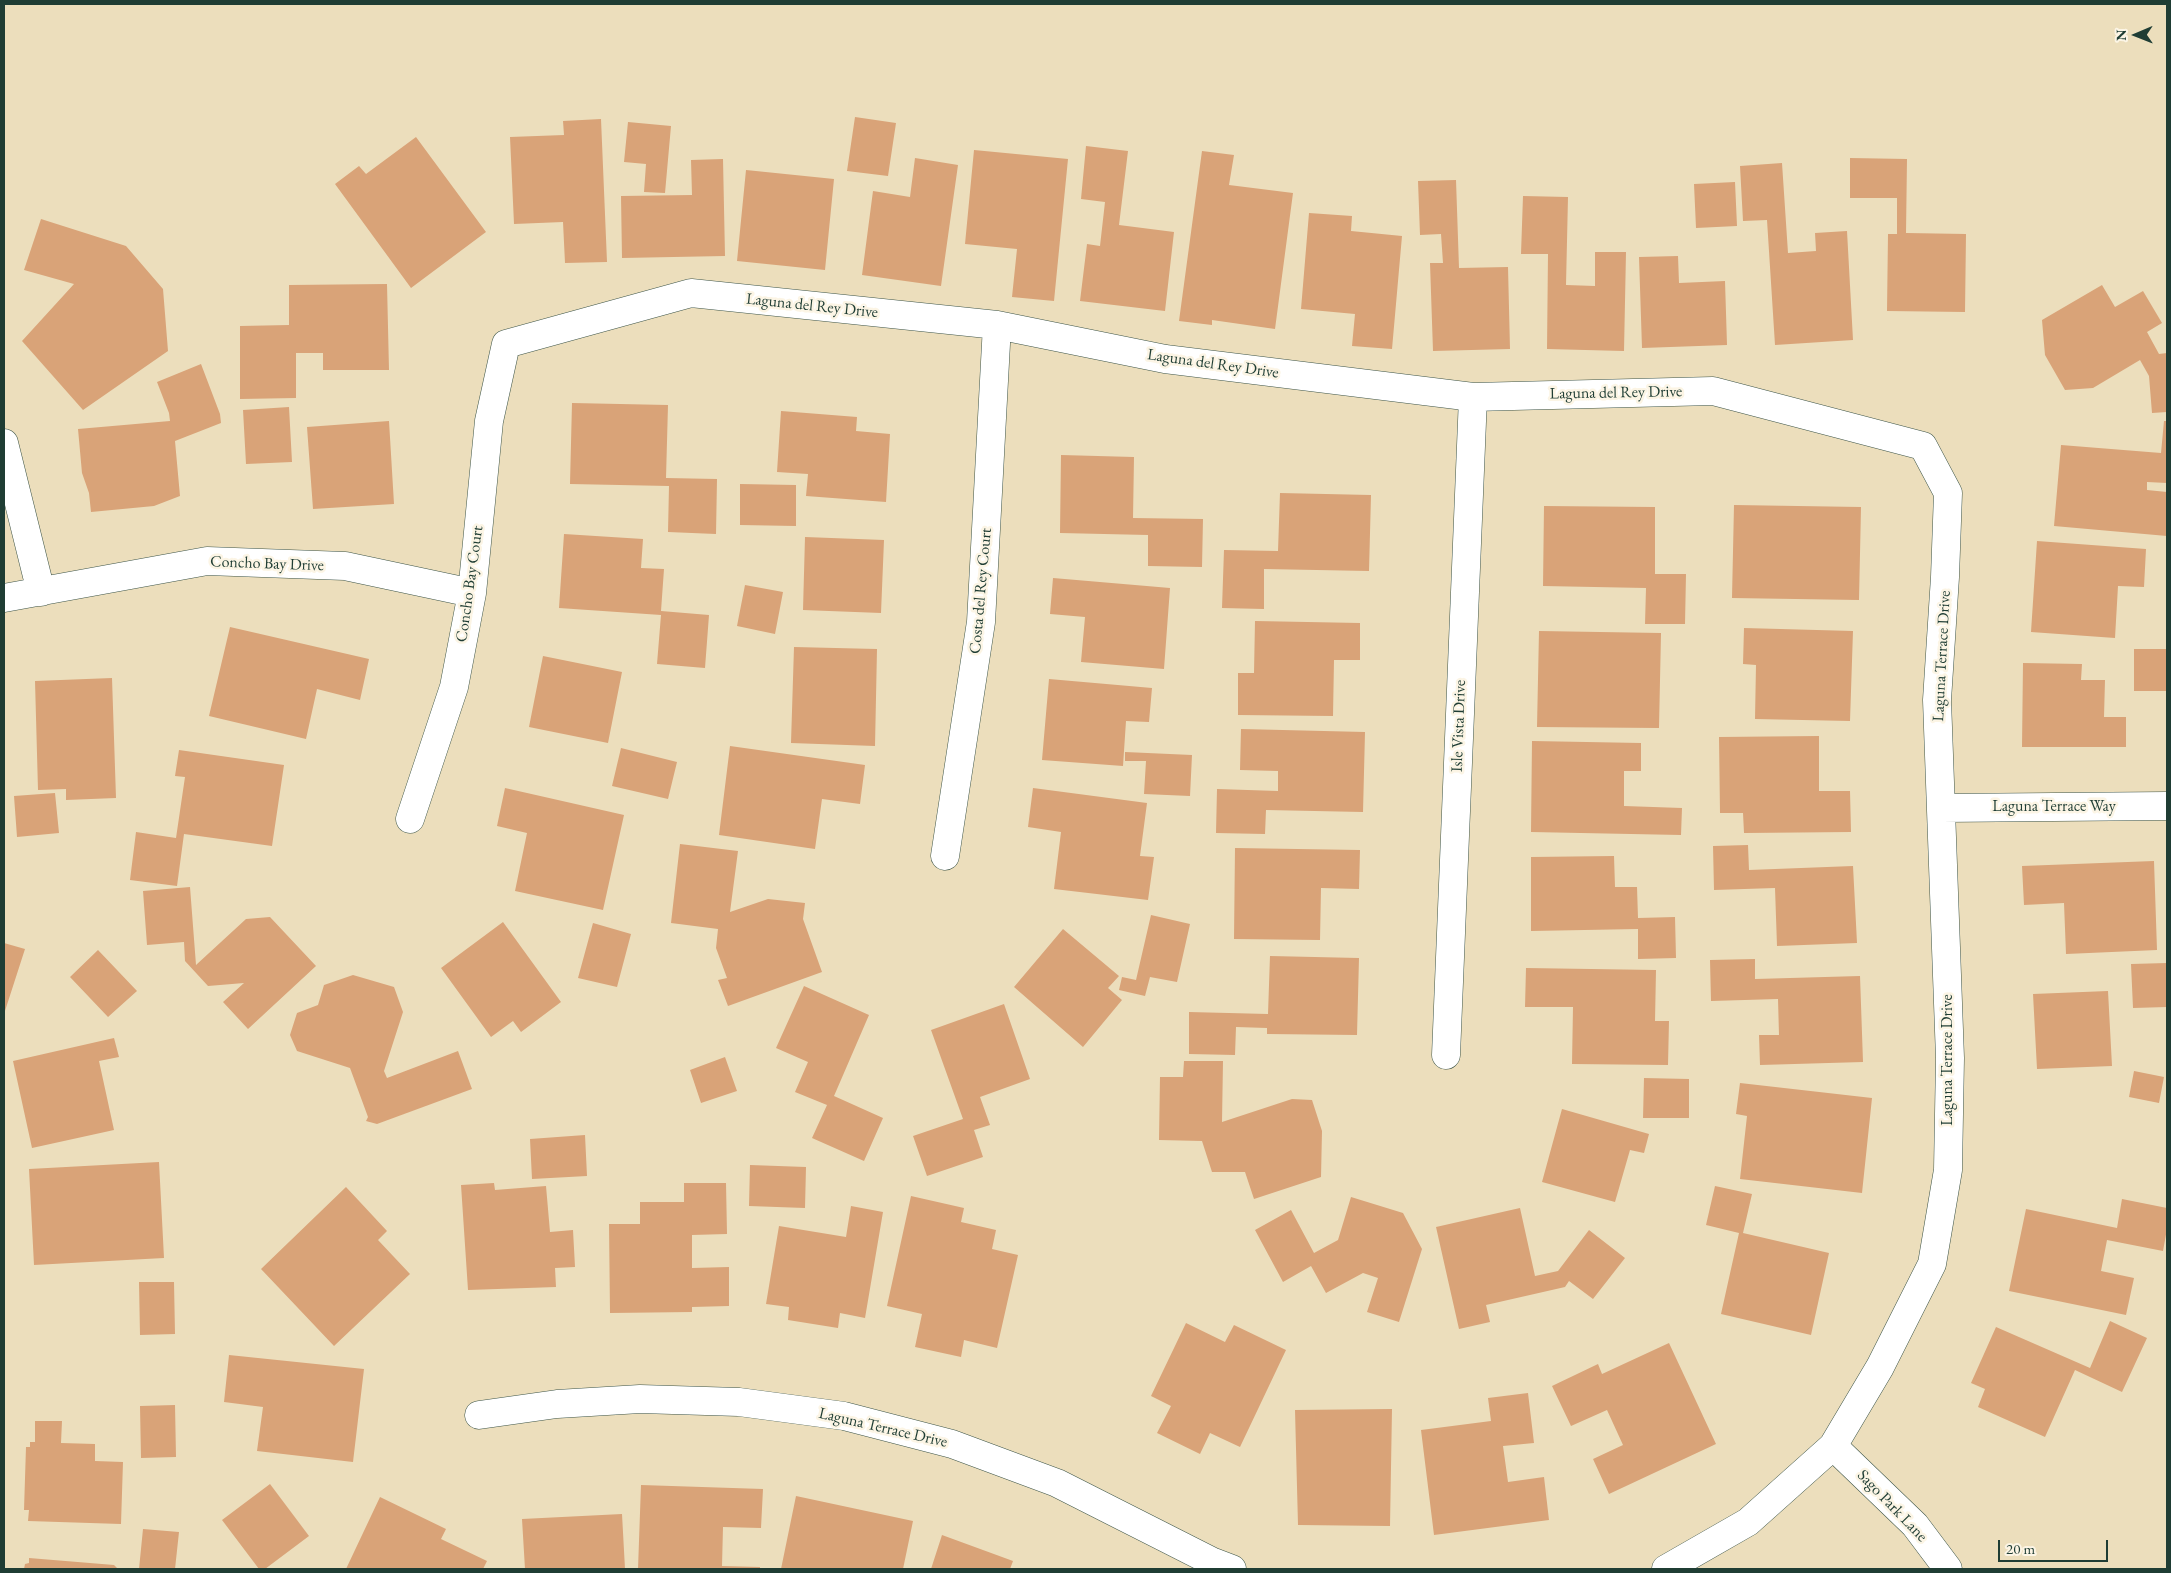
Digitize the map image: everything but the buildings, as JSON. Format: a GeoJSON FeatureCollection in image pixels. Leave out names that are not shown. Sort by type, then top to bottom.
{"type":"FeatureCollection","features":[{"type":"Feature","properties":{"kind":"street","name":"Laguna del Rey Drive"},"geometry":{"type":"LineString","coordinates":[[506,344],[691,293],[997,325],[1165,359],[1473,397],[1713,391],[1922,446]]}},
{"type":"Feature","properties":{"kind":"street","name":"Costa del Rey Court"},"geometry":{"type":"LineString","coordinates":[[945,856],[981,622],[997,325]]}},
{"type":"Feature","properties":{"kind":"street","name":"Concho Bay Court"},"geometry":{"type":"LineString","coordinates":[[410,819],[454,687],[472,593],[489,421],[506,344]]}},
{"type":"Feature","properties":{"kind":"street","name":"Isle Vista Drive"},"geometry":{"type":"LineString","coordinates":[[1446,1055],[1473,397]]}},
{"type":"Feature","properties":{"kind":"street"},"geometry":{"type":"LineString","coordinates":[[4,443],[41,592]]}},
{"type":"Feature","properties":{"kind":"street","name":"Laguna Terrace Drive"},"geometry":{"type":"LineString","coordinates":[[1666,1569],[1748,1522],[1833,1446],[1880,1367],[1932,1264],[1948,1161],[1950,1058],[1937,700],[1946,577],[1948,493],[1922,446]]}},
{"type":"Feature","properties":{"kind":"street","name":"Concho Bay Drive"},"geometry":{"type":"LineString","coordinates":[[4,598],[207,561],[345,566],[472,593]]}},
{"type":"Feature","properties":{"kind":"street","name":"Laguna Terrace Way"},"geometry":{"type":"LineString","coordinates":[[1942,808],[2167,806]]}},
{"type":"Feature","properties":{"kind":"street","name":"Laguna Terrace Drive"},"geometry":{"type":"LineString","coordinates":[[479,1415],[557,1404],[640,1399],[739,1402],[844,1416],[952,1444],[1057,1483],[1211,1561],[1232,1569]]}},
{"type":"Feature","properties":{"kind":"street","name":"Sago Park Lane"},"geometry":{"type":"LineString","coordinates":[[1833,1446],[1915,1525],[1948,1569]]}}]}
